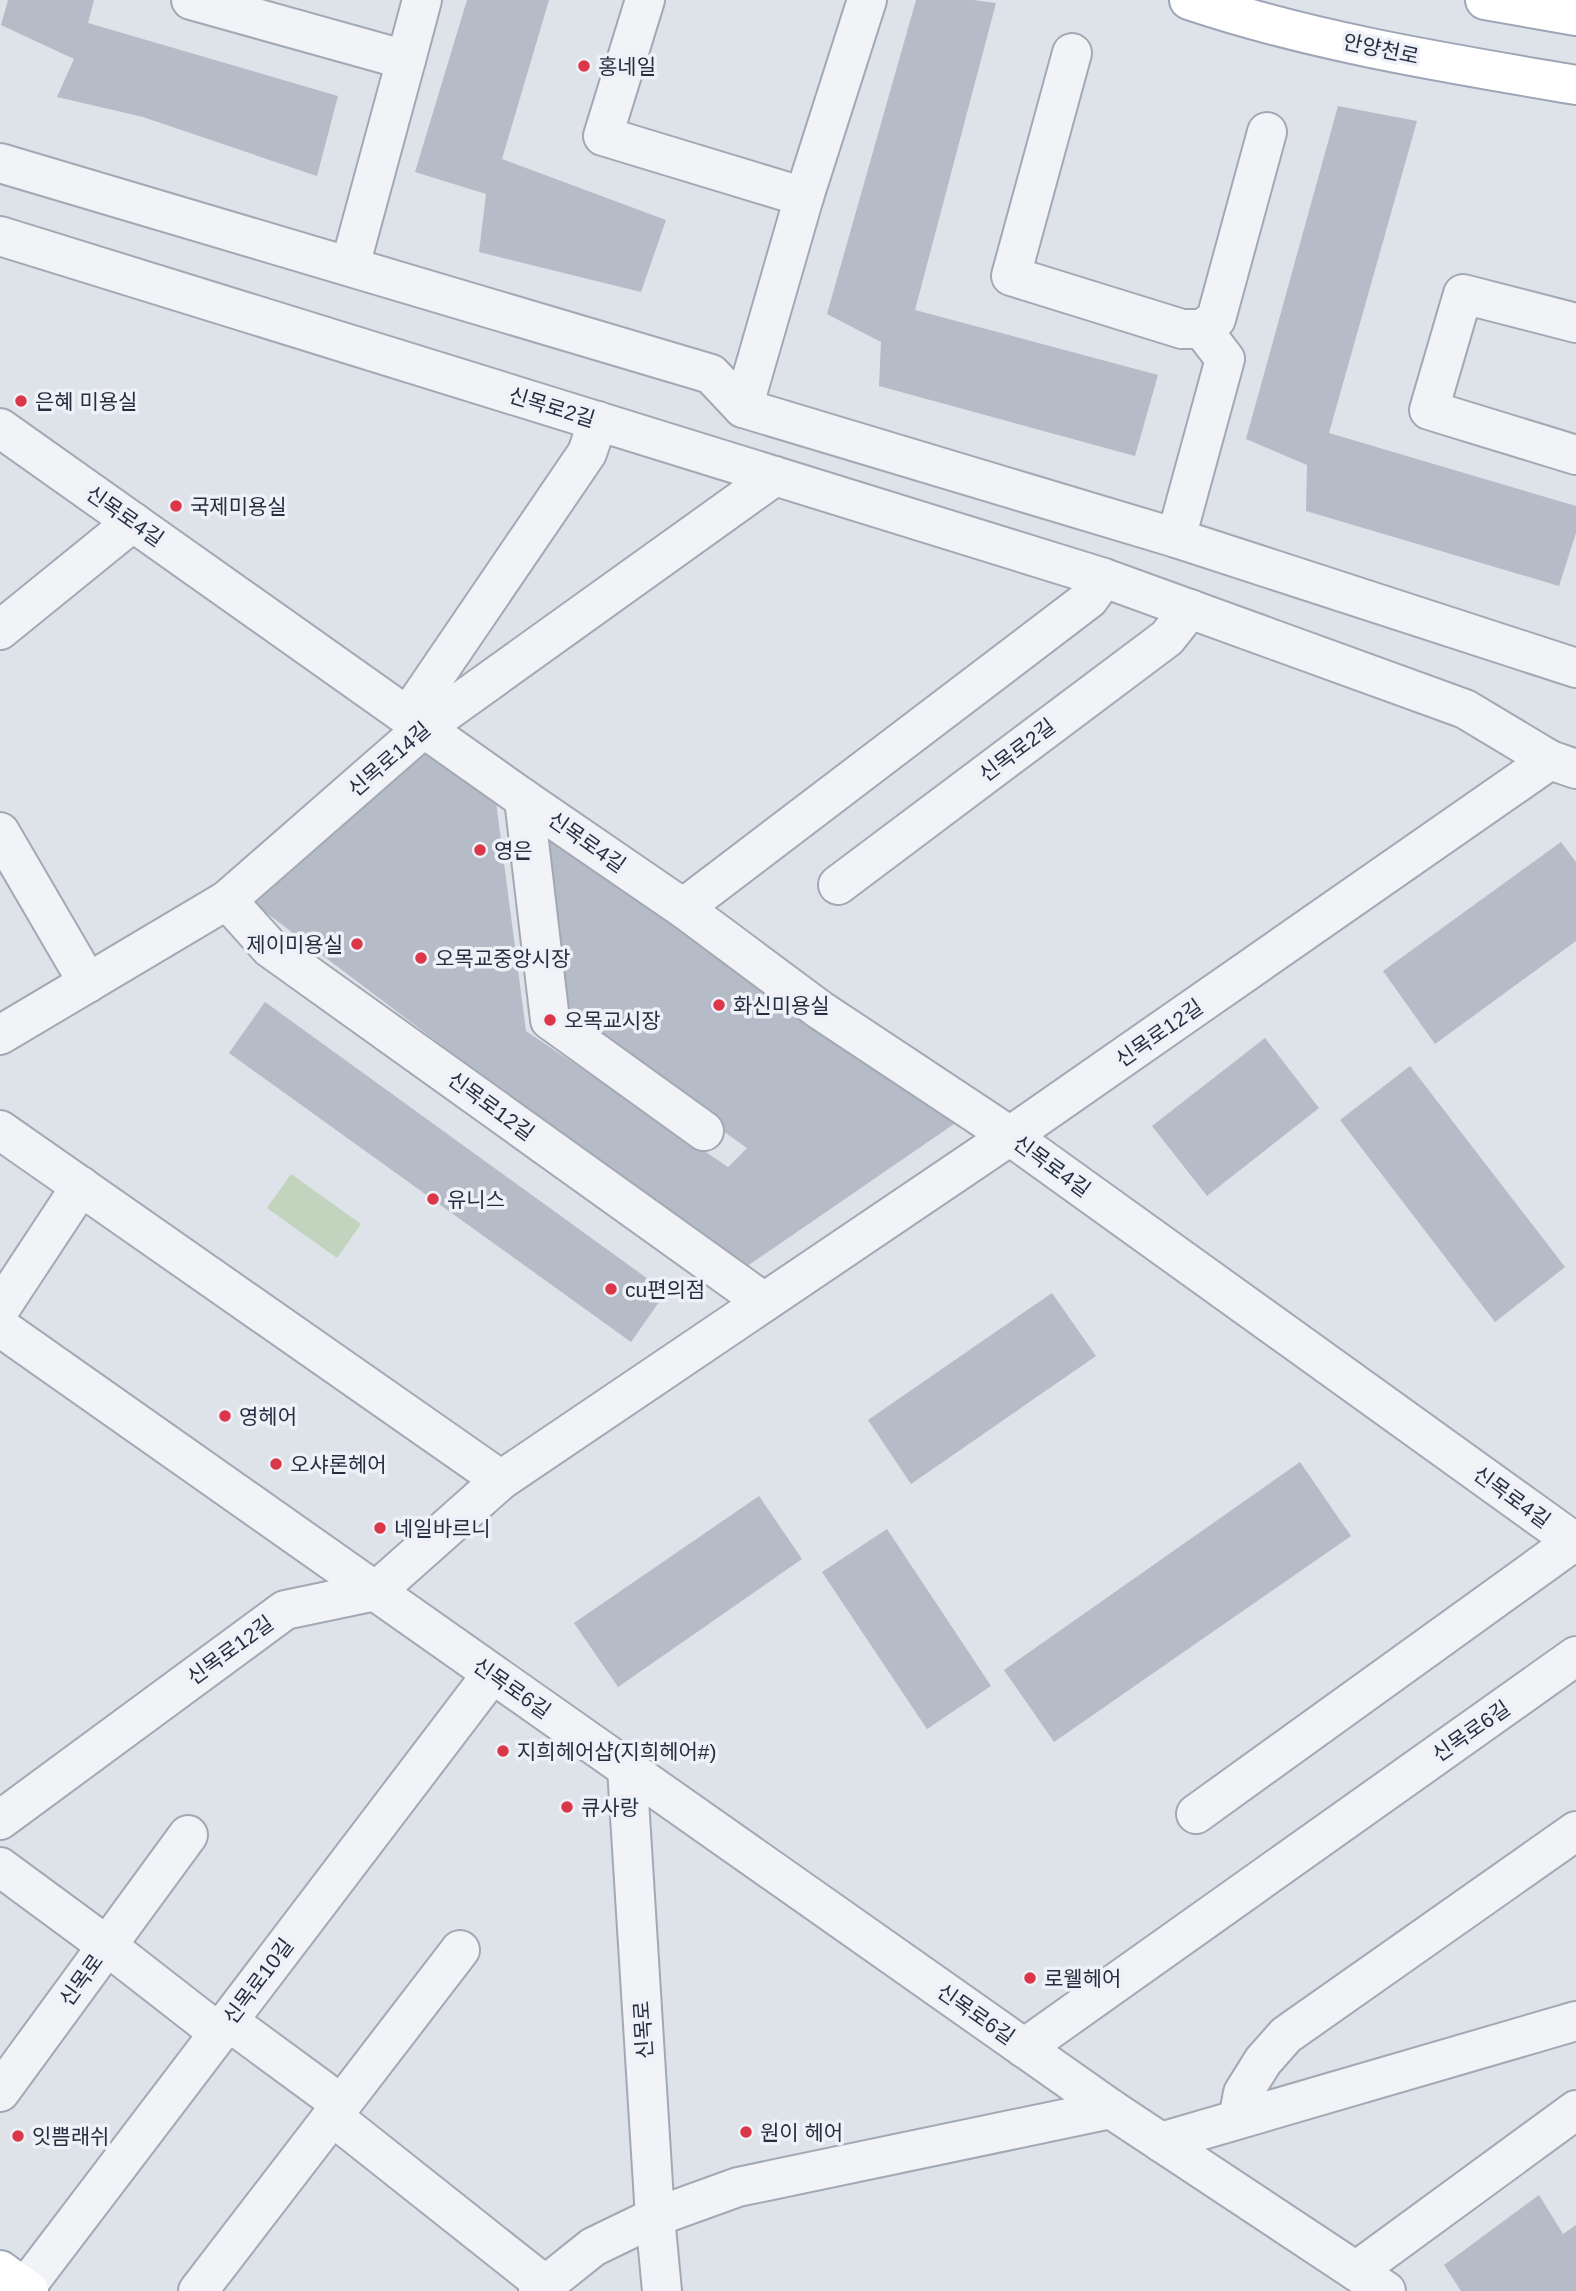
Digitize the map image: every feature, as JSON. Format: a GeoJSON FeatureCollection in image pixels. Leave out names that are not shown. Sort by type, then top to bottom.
{"type":"FeatureCollection","features":[{"type":"Feature","properties":{"kind":"main road","name":"안양천로"},"geometry":{"type":"LineString","coordinates":[[1189,0],[1230,14],[1386,52],[1576,85]]}},
{"type":"Feature","properties":{"kind":"main road"},"geometry":{"type":"LineString","coordinates":[[1485,0],[1576,16]]}},
{"type":"Feature","properties":{"kind":"street"},"geometry":{"type":"LineString","coordinates":[[191,0],[406,60]]}},
{"type":"Feature","properties":{"kind":"street"},"geometry":{"type":"LineString","coordinates":[[350,266],[422,0]]}},
{"type":"Feature","properties":{"kind":"street"},"geometry":{"type":"LineString","coordinates":[[645,0],[603,136],[804,197]]}},
{"type":"Feature","properties":{"kind":"street"},"geometry":{"type":"LineString","coordinates":[[743,408],[804,197],[867,0]]}},
{"type":"Feature","properties":{"kind":"street"},"geometry":{"type":"LineString","coordinates":[[1072,52],[1011,276],[1133,300],[1182,329],[1202,329],[1216,319],[1267,132]]}},
{"type":"Feature","properties":{"kind":"street"},"geometry":{"type":"LineString","coordinates":[[0,163],[711,374],[743,408],[1176,538],[1576,668]]}},
{"type":"Feature","properties":{"kind":"street","name":"신목로2길"},"geometry":{"type":"LineString","coordinates":[[0,236],[1104,578],[1465,709],[1563,764]]}},
{"type":"Feature","properties":{"kind":"street"},"geometry":{"type":"LineString","coordinates":[[1576,323],[1463,294],[1429,410],[1576,455]]}},
{"type":"Feature","properties":{"kind":"street"},"geometry":{"type":"LineString","coordinates":[[1176,538],[1225,359],[1202,329]]}},
{"type":"Feature","properties":{"kind":"street"},"geometry":{"type":"LineString","coordinates":[[416,722],[587,453],[598,421]]}},
{"type":"Feature","properties":{"kind":"street","name":"신목로4길"},"geometry":{"type":"LineString","coordinates":[[0,428],[524,799],[683,908],[820,1010],[1010,1136],[1575,1541],[1196,1814]]}},
{"type":"Feature","properties":{"kind":"street","name":"신목로14길"},"geometry":{"type":"LineString","coordinates":[[0,1035],[227,900],[416,722],[775,476]]}},
{"type":"Feature","properties":{"kind":"street"},"geometry":{"type":"LineString","coordinates":[[0,630],[133,522]]}},
{"type":"Feature","properties":{"kind":"street"},"geometry":{"type":"LineString","coordinates":[[683,908],[1089,599],[1104,578]]}},
{"type":"Feature","properties":{"kind":"street","name":"신목로2길"},"geometry":{"type":"LineString","coordinates":[[838,885],[1167,638],[1190,609]]}},
{"type":"Feature","properties":{"kind":"street","name":"신목로12길"},"geometry":{"type":"LineString","coordinates":[[0,1820],[285,1610],[376,1591],[500,1480],[1563,764]]}},
{"type":"Feature","properties":{"kind":"street","name":"신목로4길"},"geometry":{"type":"LineString","coordinates":[[524,799],[550,1020],[704,1131]]}},
{"type":"Feature","properties":{"kind":"street"},"geometry":{"type":"LineString","coordinates":[[0,832],[88,982]]}},
{"type":"Feature","properties":{"kind":"street","name":"신목로12길"},"geometry":{"type":"LineString","coordinates":[[227,900],[330,1008],[577,1179],[764,1302]]}},
{"type":"Feature","properties":{"kind":"street"},"geometry":{"type":"LineString","coordinates":[[0,1130],[500,1480]]}},
{"type":"Feature","properties":{"kind":"street"},"geometry":{"type":"LineString","coordinates":[[0,1309],[81,1186]]}},
{"type":"Feature","properties":{"kind":"street","name":"신목로6길"},"geometry":{"type":"LineString","coordinates":[[0,1327],[1111,2109],[1371,2281]]}},
{"type":"Feature","properties":{"kind":"street","name":"신목로6길"},"geometry":{"type":"LineString","coordinates":[[1024,2048],[1576,1656]]}},
{"type":"Feature","properties":{"kind":"street","name":"신목로10길"},"geometry":{"type":"LineString","coordinates":[[18,2283],[223,2027],[492,1674]]}},
{"type":"Feature","properties":{"kind":"street","name":"신목로"},"geometry":{"type":"LineString","coordinates":[[627,1768],[662,2291]]}},
{"type":"Feature","properties":{"kind":"street"},"geometry":{"type":"LineString","coordinates":[[1238,2119],[1243,2093],[1263,2062],[1286,2035],[1576,1832]]}},
{"type":"Feature","properties":{"kind":"street","name":"신목로"},"geometry":{"type":"LineString","coordinates":[[0,2092],[188,1835]]}},
{"type":"Feature","properties":{"kind":"street"},"geometry":{"type":"LineString","coordinates":[[0,1867],[337,2110],[541,2288],[593,2247],[655,2217],[738,2187],[1111,2109]]}},
{"type":"Feature","properties":{"kind":"street"},"geometry":{"type":"LineString","coordinates":[[198,2291],[460,1950]]}},
{"type":"Feature","properties":{"kind":"street"},"geometry":{"type":"LineString","coordinates":[[1161,2142],[1576,2021]]}},
{"type":"Feature","properties":{"kind":"street"},"geometry":{"type":"LineString","coordinates":[[1371,2281],[1576,2110]]}},
{"type":"Feature","properties":{"kind":"green space"},"geometry":{"type":"Polygon","coordinates":[[[291,1174],[361,1224],[337,1258],[267,1208],[291,1174]]]}},
{"type":"Feature","properties":{"kind":"building"},"geometry":{"type":"Polygon","coordinates":[[[8,0],[94,0],[88,23],[338,96],[317,176],[143,117],[57,97],[74,59],[1,25],[8,0]]]}},
{"type":"Feature","properties":{"kind":"building"},"geometry":{"type":"Polygon","coordinates":[[[467,0],[549,0],[502,159],[666,220],[641,292],[479,252],[486,194],[415,172],[467,0]]]}},
{"type":"Feature","properties":{"kind":"building"},"geometry":{"type":"Polygon","coordinates":[[[916,0],[973,0],[996,3],[915,310],[1158,375],[1135,456],[879,386],[881,342],[827,314],[916,0]]]}},
{"type":"Feature","properties":{"kind":"building"},"geometry":{"type":"Polygon","coordinates":[[[1338,106],[1417,121],[1329,433],[1576,506],[1576,533],[1559,586],[1306,511],[1307,465],[1246,439],[1338,106]]]}},
{"type":"Feature","properties":{"kind":"building","name":"오목교중앙시장"},"geometry":{"type":"Polygon","coordinates":[[[420,750],[496,802],[526,1031],[728,1167],[747,1148],[559,1015],[538,826],[954,1124],[740,1271],[252,902],[420,750]]]}},
{"type":"Feature","properties":{"kind":"building"},"geometry":{"type":"Polygon","coordinates":[[[1561,842],[1576,862],[1576,941],[1435,1044],[1383,971],[1561,842]]]}},
{"type":"Feature","properties":{"kind":"building"},"geometry":{"type":"Polygon","coordinates":[[[265,1002],[666,1292],[631,1342],[229,1053],[265,1002]]]}},
{"type":"Feature","properties":{"kind":"building"},"geometry":{"type":"Polygon","coordinates":[[[1265,1038],[1319,1108],[1207,1196],[1152,1126],[1265,1038]]]}},
{"type":"Feature","properties":{"kind":"building"},"geometry":{"type":"Polygon","coordinates":[[[1410,1066],[1565,1267],[1495,1322],[1340,1120],[1410,1066]]]}},
{"type":"Feature","properties":{"kind":"building"},"geometry":{"type":"Polygon","coordinates":[[[1052,1293],[1096,1356],[911,1484],[868,1420],[1052,1293]]]}},
{"type":"Feature","properties":{"kind":"building"},"geometry":{"type":"Polygon","coordinates":[[[1300,1462],[1351,1536],[1054,1742],[1004,1670],[1300,1462]]]}},
{"type":"Feature","properties":{"kind":"building"},"geometry":{"type":"Polygon","coordinates":[[[759,1496],[802,1559],[618,1687],[574,1623],[759,1496]]]}},
{"type":"Feature","properties":{"kind":"building"},"geometry":{"type":"Polygon","coordinates":[[[887,1529],[991,1686],[927,1729],[822,1572],[887,1529]]]}},
{"type":"Feature","properties":{"kind":"building"},"geometry":{"type":"Polygon","coordinates":[[[1539,2195],[1563,2234],[1576,2225],[1576,2291],[1461,2291],[1444,2265],[1539,2195]]]}},
{"type":"Feature","properties":{"kind":"place","name":"홍네일"},"geometry":{"type":"Point","coordinates":[584,66]}},
{"type":"Feature","properties":{"kind":"place","name":"은혜 미용실"},"geometry":{"type":"Point","coordinates":[21,401]}},
{"type":"Feature","properties":{"kind":"place","name":"국제미용실"},"geometry":{"type":"Point","coordinates":[176,506]}},
{"type":"Feature","properties":{"kind":"place","name":"영은"},"geometry":{"type":"Point","coordinates":[480,850]}},
{"type":"Feature","properties":{"kind":"place","name":"제이미용실"},"geometry":{"type":"Point","coordinates":[357,944]}},
{"type":"Feature","properties":{"kind":"place","name":"오목교중앙시장"},"geometry":{"type":"Point","coordinates":[421,958]}},
{"type":"Feature","properties":{"kind":"place","name":"화신미용실"},"geometry":{"type":"Point","coordinates":[719,1005]}},
{"type":"Feature","properties":{"kind":"place","name":"오목교시장"},"geometry":{"type":"Point","coordinates":[550,1020]}},
{"type":"Feature","properties":{"kind":"place","name":"유니스"},"geometry":{"type":"Point","coordinates":[433,1199]}},
{"type":"Feature","properties":{"kind":"place","name":"cu편의점"},"geometry":{"type":"Point","coordinates":[611,1289]}},
{"type":"Feature","properties":{"kind":"place","name":"영헤어"},"geometry":{"type":"Point","coordinates":[225,1416]}},
{"type":"Feature","properties":{"kind":"place","name":"오샤론헤어"},"geometry":{"type":"Point","coordinates":[276,1464]}},
{"type":"Feature","properties":{"kind":"place","name":"네일바르니"},"geometry":{"type":"Point","coordinates":[380,1528]}},
{"type":"Feature","properties":{"kind":"place","name":"지희헤어샵(지희헤어#)"},"geometry":{"type":"Point","coordinates":[503,1751]}},
{"type":"Feature","properties":{"kind":"place","name":"큐사랑"},"geometry":{"type":"Point","coordinates":[567,1807]}},
{"type":"Feature","properties":{"kind":"place","name":"로웰헤어"},"geometry":{"type":"Point","coordinates":[1030,1978]}},
{"type":"Feature","properties":{"kind":"place","name":"원이 헤어"},"geometry":{"type":"Point","coordinates":[746,2132]}},
{"type":"Feature","properties":{"kind":"place","name":"잇쁨래쉬"},"geometry":{"type":"Point","coordinates":[18,2136]}}]}
